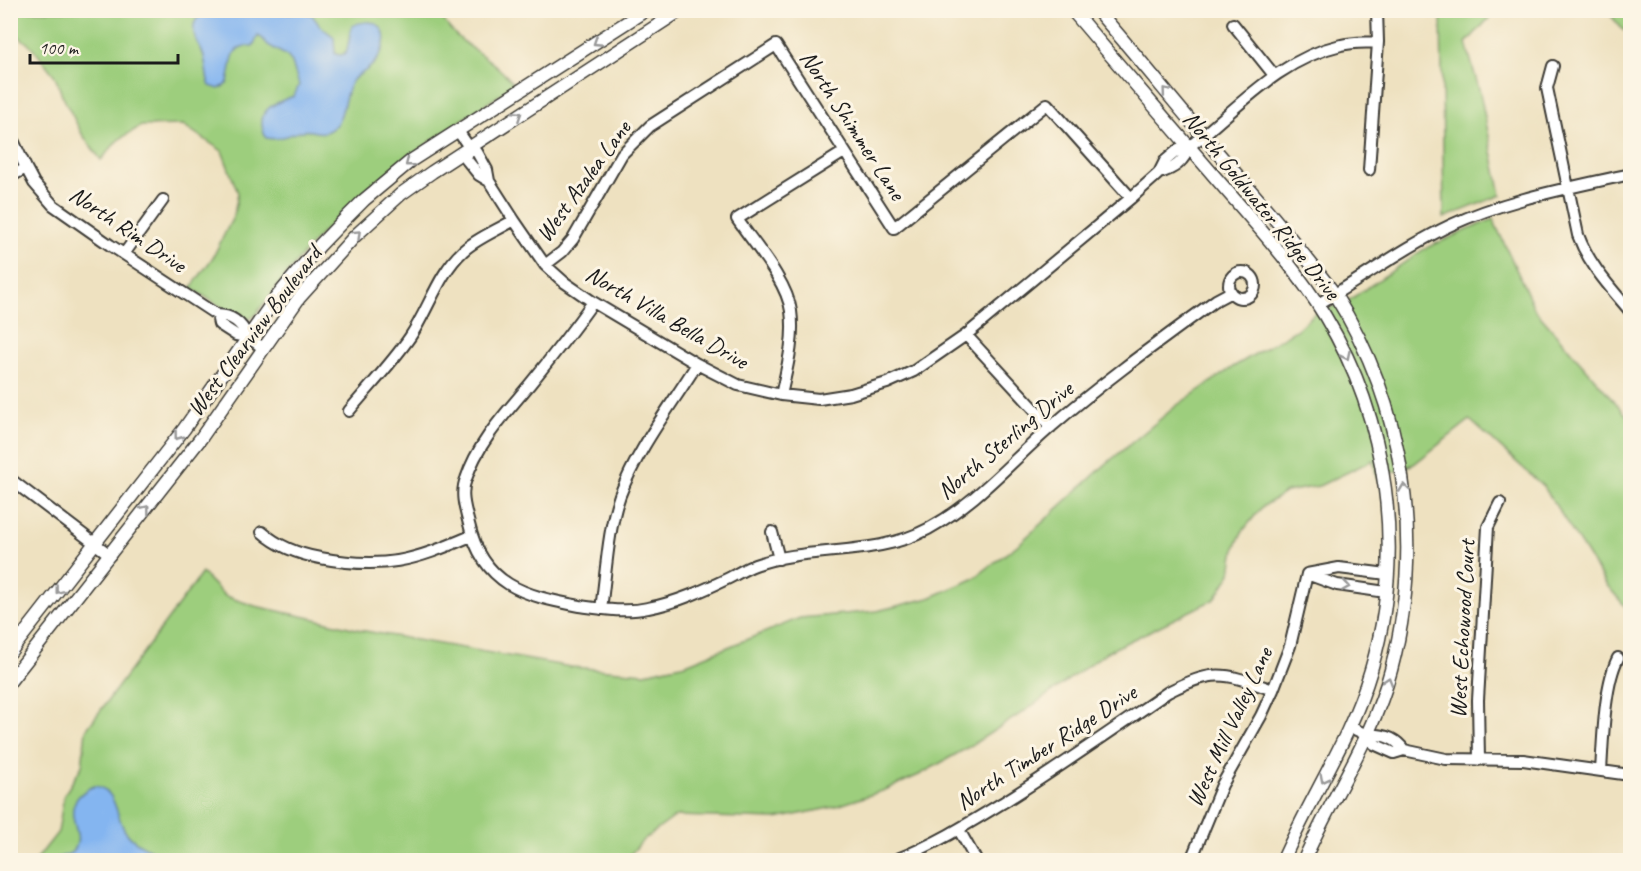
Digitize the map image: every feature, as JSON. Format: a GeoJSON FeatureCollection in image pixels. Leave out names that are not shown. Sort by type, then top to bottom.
{"type":"FeatureCollection","features":[{"type":"Feature","properties":{"kind":"street","name":"West Clearview Boulevard"},"geometry":{"type":"LineString","coordinates":[[10,652],[184,429],[275,299],[320,245],[364,200],[412,160],[646,10]]}},
{"type":"Feature","properties":{"kind":"street","name":"West Clearview Boulevard"},"geometry":{"type":"LineString","coordinates":[[10,681],[201,438],[286,315],[335,256],[381,212],[424,177],[664,15],[681,10]]}},
{"type":"Feature","properties":{"kind":"street","name":"North Goldwater Ridge Drive"},"geometry":{"type":"LineString","coordinates":[[1072,10],[1284,258],[1317,304],[1351,366],[1371,421],[1385,483],[1389,552],[1386,592],[1373,663],[1350,727],[1283,861]]}},
{"type":"Feature","properties":{"kind":"street","name":"North Goldwater Ridge Drive"},"geometry":{"type":"LineString","coordinates":[[1097,10],[1268,209],[1334,295],[1366,353],[1387,410],[1402,470],[1407,509],[1408,550],[1404,608],[1392,668],[1379,709],[1304,861]]}},
{"type":"Feature","properties":{"kind":"street"},"geometry":{"type":"LineString","coordinates":[[1369,170],[1378,42],[1377,10]]}},
{"type":"Feature","properties":{"kind":"street"},"geometry":{"type":"LineString","coordinates":[[1233,24],[1274,75]]}},
{"type":"Feature","properties":{"kind":"street","name":"North Villa Bella Drive"},"geometry":{"type":"LineString","coordinates":[[458,131],[469,147],[477,152],[487,170],[489,181],[545,265],[564,282],[698,364],[738,385],[781,395],[819,399],[851,394],[914,371],[966,335],[1159,173],[1171,170],[1185,158],[1189,147],[1274,75],[1304,57],[1323,50],[1343,44],[1378,42]]}},
{"type":"Feature","properties":{"kind":"street","name":"North Shimmer Lane"},"geometry":{"type":"LineString","coordinates":[[776,45],[894,228],[1047,104],[1131,198]]}},
{"type":"Feature","properties":{"kind":"street","name":"West Azalea Lane"},"geometry":{"type":"LineString","coordinates":[[545,265],[562,252],[573,239],[622,154],[637,138],[650,126],[776,45]]}},
{"type":"Feature","properties":{"kind":"street"},"geometry":{"type":"LineString","coordinates":[[1553,66],[1546,88],[1578,235],[1585,254],[1597,272],[1630,311]]}},
{"type":"Feature","properties":{"kind":"street","name":"North Rim Drive"},"geometry":{"type":"LineString","coordinates":[[10,134],[34,183],[53,205],[217,315],[219,324],[236,335],[248,337],[263,348]]}},
{"type":"Feature","properties":{"kind":"street"},"geometry":{"type":"LineString","coordinates":[[781,395],[790,352],[791,309],[778,281],[737,219],[844,152]]}},
{"type":"Feature","properties":{"kind":"street"},"geometry":{"type":"LineString","coordinates":[[10,177],[26,168]]}},
{"type":"Feature","properties":{"kind":"street"},"geometry":{"type":"LineString","coordinates":[[1317,304],[1450,226],[1486,212],[1569,188],[1630,174]]}},
{"type":"Feature","properties":{"kind":"street"},"geometry":{"type":"LineString","coordinates":[[124,254],[163,200]]}},
{"type":"Feature","properties":{"kind":"street"},"geometry":{"type":"LineString","coordinates":[[349,411],[410,337],[456,258],[465,249],[514,220]]}},
{"type":"Feature","properties":{"kind":"street","name":"North Sterling Drive"},"geometry":{"type":"LineString","coordinates":[[471,536],[480,555],[501,580],[527,594],[601,609],[646,609],[668,604],[726,580],[754,565],[799,553],[875,547],[926,530],[982,493],[1051,427],[1129,364],[1216,300],[1231,292]]}},
{"type":"Feature","properties":{"kind":"street"},"geometry":{"type":"LineString","coordinates":[[262,532],[285,549],[347,563],[377,564],[404,561],[471,536],[463,500],[464,483],[477,452],[594,302]]}},
{"type":"Feature","properties":{"kind":"street"},"geometry":{"type":"LineString","coordinates":[[966,335],[1051,427]]}},
{"type":"Feature","properties":{"kind":"street"},"geometry":{"type":"LineString","coordinates":[[601,609],[614,519],[620,497],[630,473],[698,364]]}},
{"type":"Feature","properties":{"kind":"street"},"geometry":{"type":"LineString","coordinates":[[10,479],[110,555]]}},
{"type":"Feature","properties":{"kind":"street","name":"West Echowood Court"},"geometry":{"type":"LineString","coordinates":[[1479,760],[1479,700],[1488,527],[1500,503]]}},
{"type":"Feature","properties":{"kind":"street"},"geometry":{"type":"LineString","coordinates":[[772,532],[779,559]]}},
{"type":"Feature","properties":{"kind":"street"},"geometry":{"type":"LineString","coordinates":[[1307,574],[1339,568],[1388,574]]}},
{"type":"Feature","properties":{"kind":"street"},"geometry":{"type":"LineString","coordinates":[[1307,574],[1337,585],[1386,592]]}},
{"type":"Feature","properties":{"kind":"street","name":"West Mill Valley Lane"},"geometry":{"type":"LineString","coordinates":[[1191,861],[1222,785],[1273,690],[1290,646],[1307,574]]}},
{"type":"Feature","properties":{"kind":"street"},"geometry":{"type":"LineString","coordinates":[[1601,771],[1612,669],[1618,658]]}},
{"type":"Feature","properties":{"kind":"street","name":"North Timber Ridge Drive"},"geometry":{"type":"LineString","coordinates":[[895,861],[932,846],[959,830],[1032,785],[1168,692],[1190,681],[1222,674],[1273,690]]}},
{"type":"Feature","properties":{"kind":"street"},"geometry":{"type":"LineString","coordinates":[[1350,727],[1367,735],[1380,734],[1399,742],[1404,750],[1446,759],[1523,760],[1630,775]]}},
{"type":"Feature","properties":{"kind":"street"},"geometry":{"type":"LineString","coordinates":[[959,830],[976,861]]}},
{"type":"Feature","properties":{"kind":"green space"},"geometry":{"type":"Polygon","coordinates":[[[10,11],[441,11],[443,19],[455,34],[495,65],[515,85],[420,149],[374,184],[311,245],[256,314],[250,319],[242,320],[191,288],[213,257],[234,215],[238,193],[222,151],[183,125],[141,126],[118,140],[101,160],[82,134],[55,76],[32,47],[11,30],[10,11]]]}},
{"type":"Feature","properties":{"kind":"green space"},"geometry":{"type":"Polygon","coordinates":[[[1441,11],[1496,11],[1466,43],[1480,93],[1501,195],[1444,218],[1441,11]]]}},
{"type":"Feature","properties":{"kind":"green space"},"geometry":{"type":"Polygon","coordinates":[[[1607,11],[1630,11],[1630,32],[1623,30],[1607,11]]]}},
{"type":"Feature","properties":{"kind":"green space"},"geometry":{"type":"Polygon","coordinates":[[[1493,219],[1535,310],[1630,419],[1630,612],[1605,583],[1544,487],[1470,420],[1414,464],[1377,479],[1373,460],[1319,486],[1286,492],[1262,507],[1242,532],[1235,548],[1231,573],[1215,599],[1107,652],[1025,711],[919,775],[885,790],[834,807],[776,819],[676,816],[643,840],[628,860],[36,860],[58,832],[64,795],[82,766],[86,730],[202,573],[225,596],[255,606],[365,631],[571,667],[645,673],[686,664],[800,618],[877,611],[929,598],[973,579],[1020,543],[1106,464],[1176,406],[1233,367],[1296,330],[1315,313],[1346,302],[1426,248],[1493,219]]]}},
{"type":"Feature","properties":{"kind":"water"},"geometry":{"type":"Polygon","coordinates":[[[244,11],[305,12],[312,15],[320,26],[334,37],[335,54],[340,55],[347,50],[352,26],[372,22],[382,30],[384,42],[380,54],[372,65],[356,77],[349,86],[340,117],[332,129],[325,132],[305,131],[280,138],[266,138],[262,121],[267,110],[272,105],[294,96],[299,85],[292,62],[287,56],[258,36],[253,46],[244,46],[235,53],[227,84],[219,89],[210,86],[203,54],[195,37],[196,20],[208,13],[242,14],[244,11]]]}},
{"type":"Feature","properties":{"kind":"water"},"geometry":{"type":"Polygon","coordinates":[[[95,786],[102,788],[112,797],[122,825],[129,836],[167,860],[53,860],[70,854],[74,850],[77,837],[73,817],[74,803],[79,796],[95,786]]]}}]}
